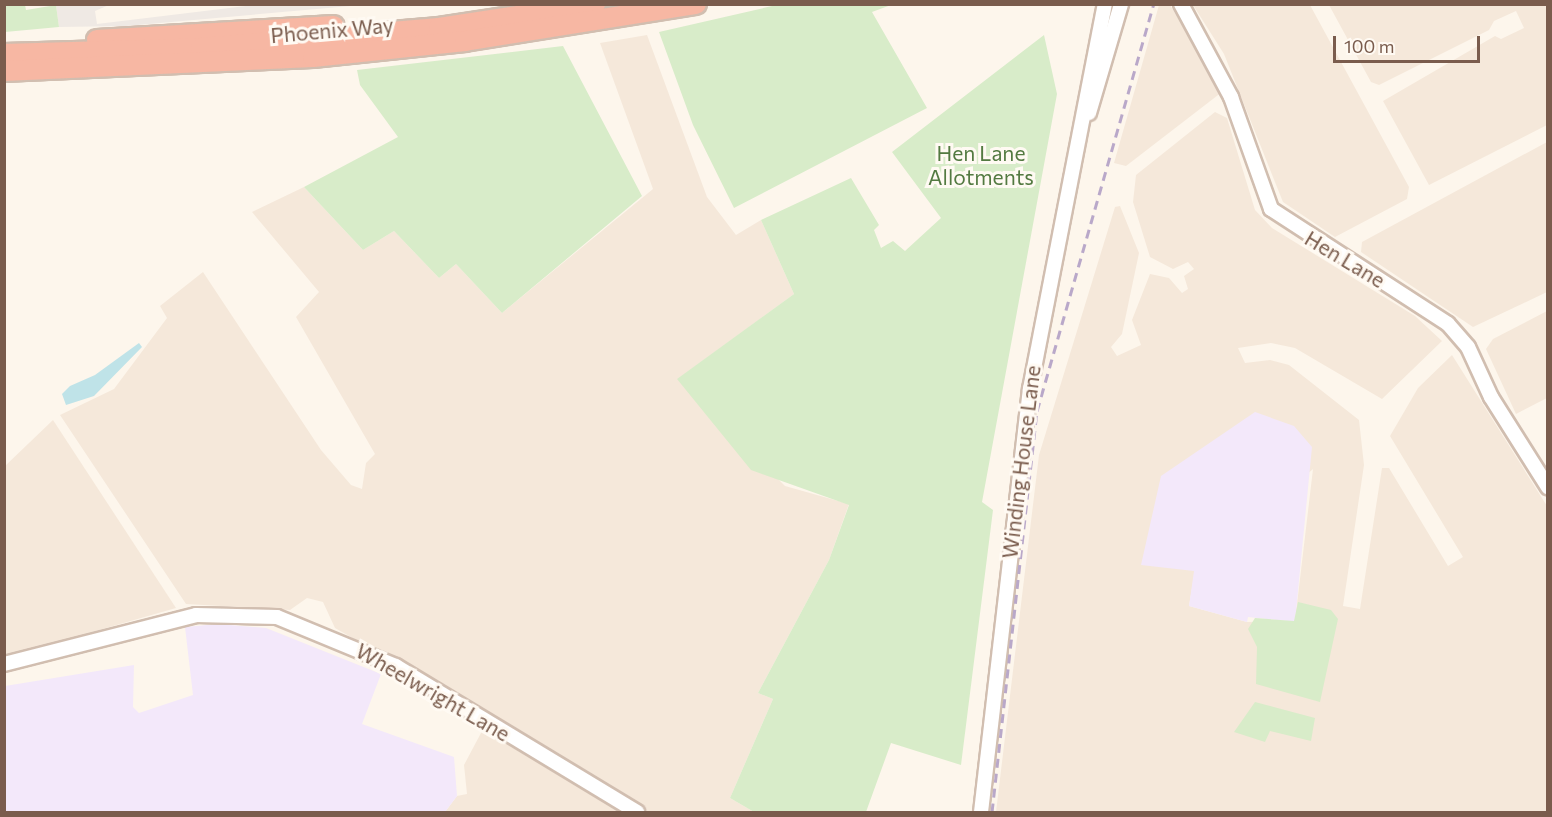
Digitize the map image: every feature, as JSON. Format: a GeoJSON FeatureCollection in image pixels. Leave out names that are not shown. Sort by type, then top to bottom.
{"type":"FeatureCollection","features":[{"type":"Feature","properties":{"kind":"highway"},"geometry":{"type":"LineString","coordinates":[[4,52],[572,4]]}},
{"type":"Feature","properties":{"kind":"highway","name":"Phoenix Way"},"geometry":{"type":"LineString","coordinates":[[4,52],[201,48],[439,28],[595,4]]}},
{"type":"Feature","properties":{"kind":"highway","name":"Phoenix Way"},"geometry":{"type":"LineString","coordinates":[[4,71],[313,57],[465,41],[696,4]]}},
{"type":"Feature","properties":{"kind":"street","name":"Winding House Lane"},"geometry":{"type":"LineString","coordinates":[[980,813],[1030,389],[1049,266],[1077,146],[1105,4]]}},
{"type":"Feature","properties":{"kind":"street","name":"Winding House Lane"},"geometry":{"type":"LineString","coordinates":[[1077,146],[1121,4]]}},
{"type":"Feature","properties":{"kind":"street","name":"Hen Lane"},"geometry":{"type":"LineString","coordinates":[[1181,4],[1231,97],[1271,209],[1448,324],[1468,347],[1491,397],[1548,487]]}},
{"type":"Feature","properties":{"kind":"street","name":"Wheelwright Lane"},"geometry":{"type":"LineString","coordinates":[[4,664],[196,615],[277,617],[396,666],[637,813]]}},
{"type":"Feature","properties":{"kind":"shaded area"},"geometry":{"type":"Polygon","coordinates":[[[56,5],[109,5],[95,11],[97,24],[254,5],[362,5],[126,26],[59,27],[56,5]]]}},
{"type":"Feature","properties":{"kind":"shaded area"},"geometry":{"type":"Polygon","coordinates":[[[1159,5],[1170,5],[1222,92],[1126,166],[1114,163],[1159,5]]]}},
{"type":"Feature","properties":{"kind":"shaded area"},"geometry":{"type":"Polygon","coordinates":[[[1193,5],[1310,5],[1409,187],[1407,199],[1335,237],[1283,202],[1224,54],[1193,5]]]}},
{"type":"Feature","properties":{"kind":"shaded area"},"geometry":{"type":"Polygon","coordinates":[[[1329,5],[1547,5],[1547,125],[1429,185],[1383,101],[1495,36],[1501,39],[1524,28],[1516,11],[1494,21],[1489,30],[1379,85],[1371,82],[1329,5]]]}},
{"type":"Feature","properties":{"kind":"shaded area"},"geometry":{"type":"Polygon","coordinates":[[[647,35],[707,197],[736,235],[761,220],[794,294],[678,379],[785,486],[849,504],[829,560],[758,693],[773,699],[730,798],[754,812],[445,812],[457,796],[467,794],[464,765],[490,716],[335,628],[323,602],[307,598],[290,610],[186,604],[60,415],[114,389],[167,318],[160,306],[203,272],[321,450],[351,485],[362,489],[366,463],[375,454],[296,317],[319,292],[252,212],[304,187],[363,250],[394,231],[439,278],[456,264],[502,313],[653,189],[600,43],[647,35]]]}},
{"type":"Feature","properties":{"kind":"shaded area"},"geometry":{"type":"Polygon","coordinates":[[[1215,112],[1227,118],[1255,210],[1272,228],[1415,316],[1442,341],[1382,399],[1295,348],[1271,343],[1238,348],[1245,363],[1270,360],[1289,365],[1359,420],[1364,465],[1343,606],[1360,609],[1382,468],[1389,468],[1448,566],[1463,557],[1390,436],[1418,388],[1452,355],[1547,506],[1547,812],[996,812],[1039,455],[1115,207],[1120,206],[1139,253],[1122,334],[1111,347],[1117,356],[1141,345],[1132,320],[1150,274],[1169,278],[1182,293],[1188,289],[1184,276],[1194,269],[1188,262],[1173,269],[1150,257],[1133,202],[1136,175],[1215,112]],[[1313,469],[1195,571],[1189,606],[1247,622],[1295,621],[1313,469]]]}},
{"type":"Feature","properties":{"kind":"shaded area"},"geometry":{"type":"Polygon","coordinates":[[[1547,142],[1547,292],[1473,327],[1361,252],[1362,242],[1547,142]]]}},
{"type":"Feature","properties":{"kind":"shaded area"},"geometry":{"type":"Polygon","coordinates":[[[1547,311],[1547,398],[1516,414],[1486,349],[1493,339],[1547,311]]]}},
{"type":"Feature","properties":{"kind":"shaded area"},"geometry":{"type":"Polygon","coordinates":[[[1255,412],[1294,426],[1312,447],[1295,622],[1248,617],[1247,622],[1189,606],[1194,571],[1141,565],[1161,476],[1255,412]]]}},
{"type":"Feature","properties":{"kind":"shaded area"},"geometry":{"type":"Polygon","coordinates":[[[53,420],[176,608],[5,657],[5,466],[53,420]]]}},
{"type":"Feature","properties":{"kind":"shaded area"},"geometry":{"type":"Polygon","coordinates":[[[218,624],[266,628],[381,674],[362,724],[454,757],[457,796],[445,812],[5,812],[5,686],[134,665],[133,707],[139,713],[193,695],[185,627],[218,624]]]}},
{"type":"Feature","properties":{"kind":"green space"},"geometry":{"type":"Polygon","coordinates":[[[781,4],[891,5],[872,12],[927,108],[734,208],[693,125],[659,32],[781,4]]]}},
{"type":"Feature","properties":{"kind":"green space"},"geometry":{"type":"Polygon","coordinates":[[[5,5],[25,5],[26,10],[56,5],[59,27],[5,32],[5,5]]]}},
{"type":"Feature","properties":{"kind":"green space","name":"Hen Lane Allotments"},"geometry":{"type":"Polygon","coordinates":[[[1044,35],[1057,94],[982,502],[993,510],[961,765],[891,743],[866,812],[754,812],[730,798],[773,699],[758,693],[829,560],[849,505],[751,470],[677,379],[794,294],[761,220],[851,178],[879,225],[874,230],[881,248],[893,241],[905,251],[941,218],[892,152],[1044,35]]]}},
{"type":"Feature","properties":{"kind":"green space"},"geometry":{"type":"Polygon","coordinates":[[[563,46],[642,196],[502,313],[456,264],[439,278],[394,231],[363,250],[304,187],[398,137],[360,85],[357,70],[563,46]]]}},
{"type":"Feature","properties":{"kind":"green space"},"geometry":{"type":"Polygon","coordinates":[[[1298,602],[1331,610],[1338,619],[1320,702],[1256,684],[1257,647],[1248,629],[1255,618],[1294,621],[1298,602]]]}},
{"type":"Feature","properties":{"kind":"green space"},"geometry":{"type":"Polygon","coordinates":[[[1255,702],[1315,718],[1311,741],[1270,731],[1265,742],[1234,732],[1255,702]]]}},
{"type":"Feature","properties":{"kind":"water"},"geometry":{"type":"Polygon","coordinates":[[[139,343],[142,347],[94,396],[66,405],[62,394],[70,386],[95,375],[139,343]]]}},
{"type":"Feature","properties":{"kind":"railway"},"geometry":{"type":"LineString","coordinates":[[992,812],[1037,411],[1154,4]]}}]}
